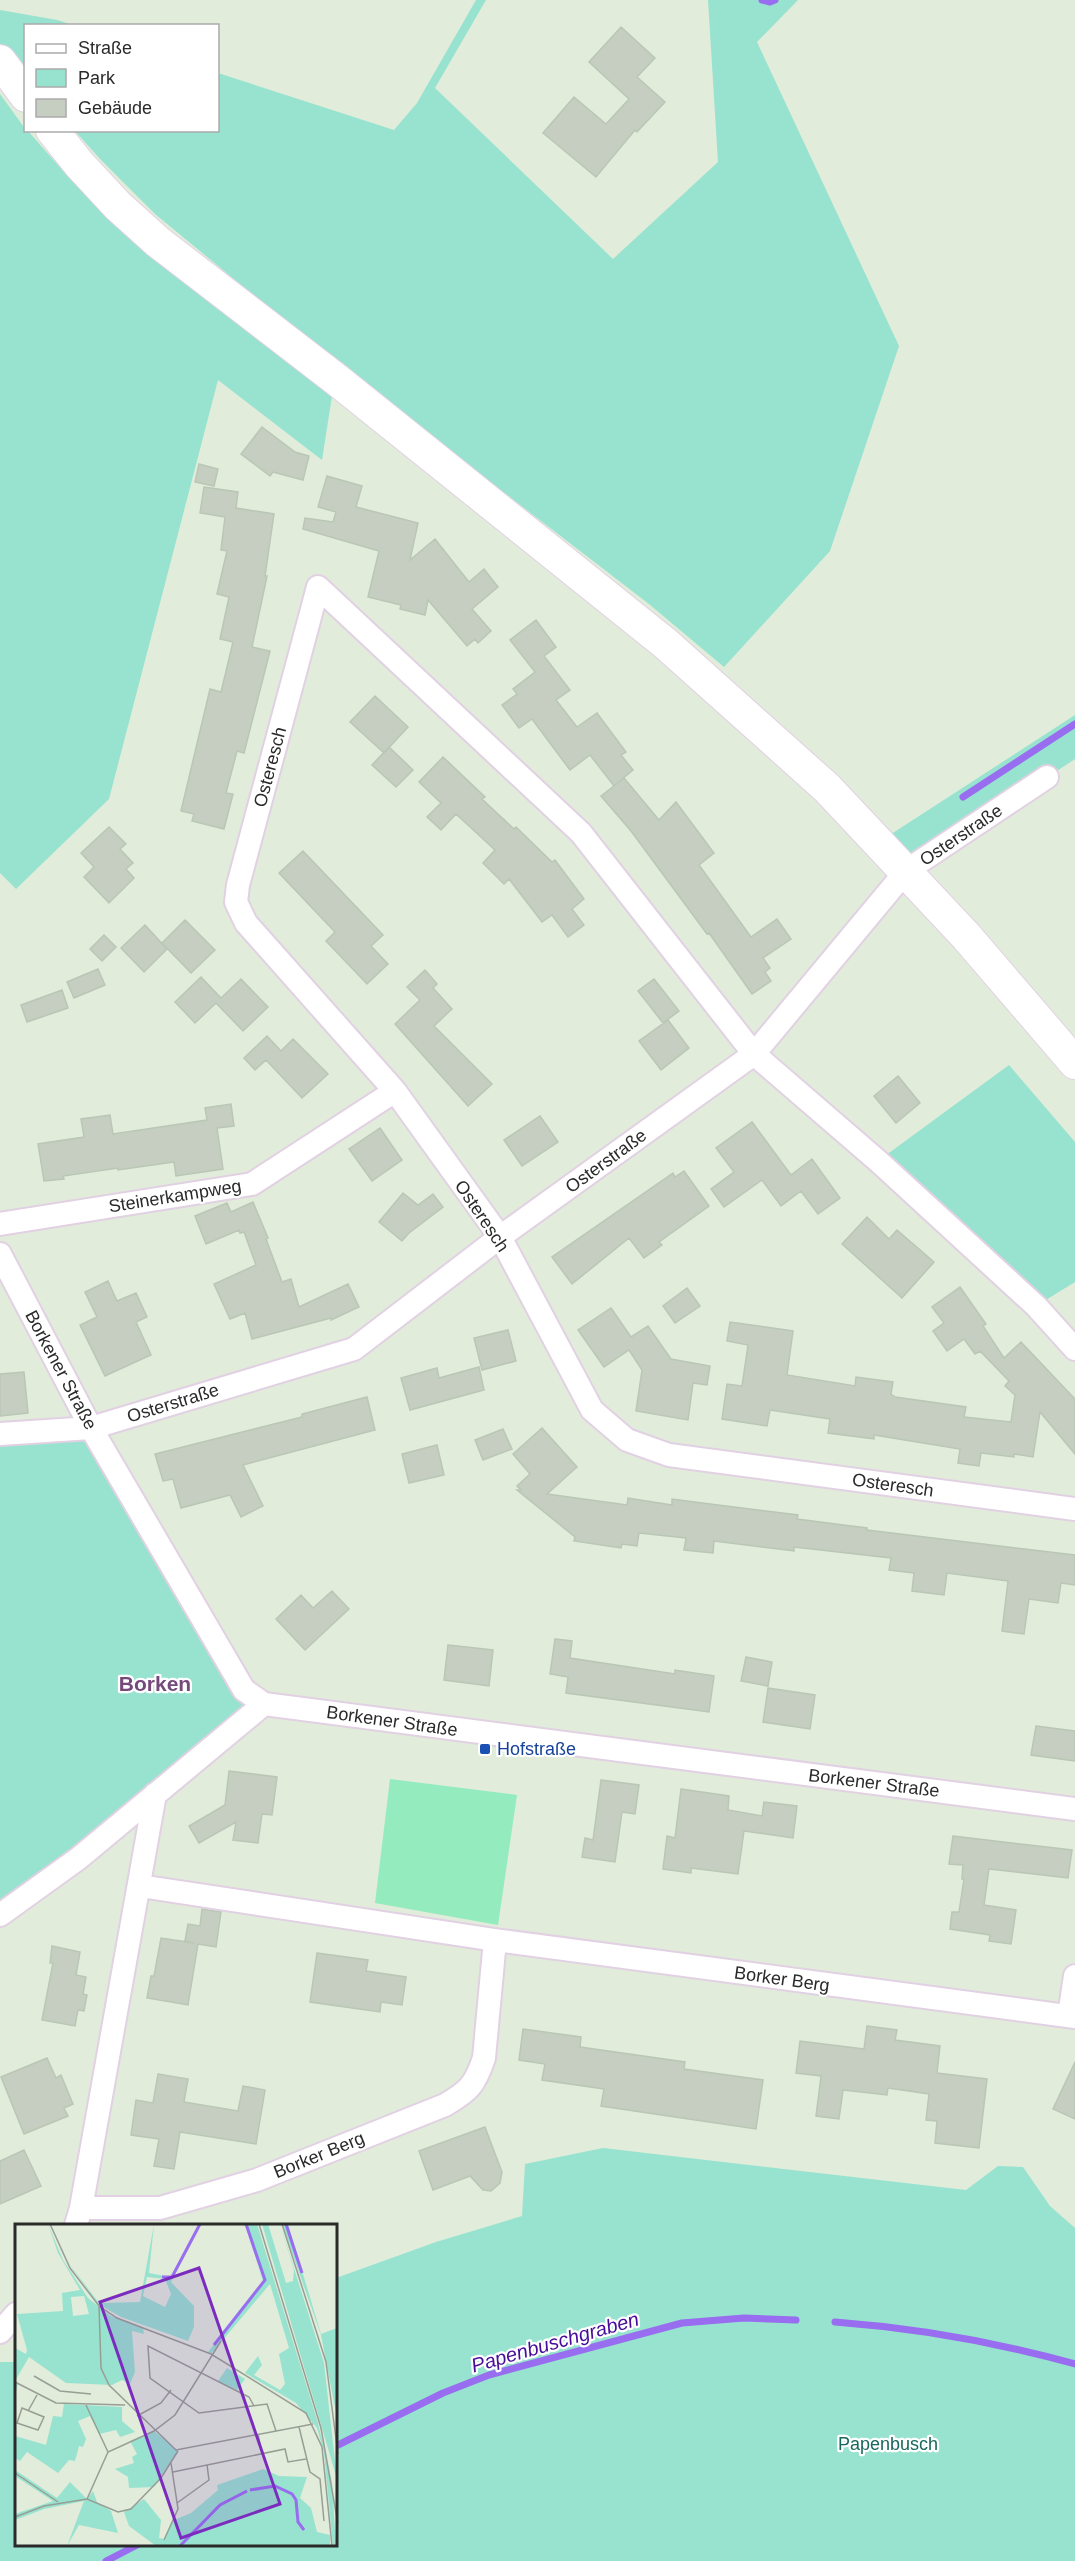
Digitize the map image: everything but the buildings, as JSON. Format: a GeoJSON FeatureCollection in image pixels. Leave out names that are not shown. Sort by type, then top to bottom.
{"type":"FeatureCollection","features":[{"type":"Feature","properties":{"kind":"street"},"geometry":{"type":"LineString","coordinates":[[0,61],[24,93]]}},
{"type":"Feature","properties":{"kind":"street"},"geometry":{"type":"LineString","coordinates":[[54,132],[79,164],[118,206],[158,242],[337,380],[666,644],[827,788],[966,936],[1075,1063]]}},
{"type":"Feature","properties":{"kind":"street","name":"Osteresch"},"geometry":{"type":"LineString","coordinates":[[1075,1349],[1036,1306],[887,1169],[754,1054],[581,833],[318,587],[238,885],[236,902],[246,923],[395,1091],[500,1238],[592,1410],[627,1440],[669,1455],[1075,1509]]}},
{"type":"Feature","properties":{"kind":"street","name":"Osterstraße"},"geometry":{"type":"LineString","coordinates":[[91,1428],[354,1349],[500,1238],[754,1054],[906,871],[1047,777]]}},
{"type":"Feature","properties":{"kind":"street","name":"Steinerkampweg"},"geometry":{"type":"LineString","coordinates":[[0,1224],[252,1184],[395,1091]]}},
{"type":"Feature","properties":{"kind":"street","name":"Borkener Straße"},"geometry":{"type":"LineString","coordinates":[[0,1254],[91,1428],[244,1690],[264,1704],[1075,1809]]}},
{"type":"Feature","properties":{"kind":"street"},"geometry":{"type":"LineString","coordinates":[[0,1434],[91,1428]]}},
{"type":"Feature","properties":{"kind":"street"},"geometry":{"type":"LineString","coordinates":[[0,1916],[79,1858],[264,1704]]}},
{"type":"Feature","properties":{"kind":"street","name":"Borker Berg"},"geometry":{"type":"LineString","coordinates":[[155,1794],[79,2216],[160,2208],[256,2180],[445,2105],[468,2091],[478,2076],[484,2058],[495,1940]]}},
{"type":"Feature","properties":{"kind":"street","name":"Borker Berg"},"geometry":{"type":"LineString","coordinates":[[140,1886],[495,1940],[1072,2017],[1075,1976]]}},
{"type":"Feature","properties":{"kind":"street"},"geometry":{"type":"LineString","coordinates":[[0,2332],[15,2315]]}},
{"type":"Feature","properties":{"kind":"green space"},"geometry":{"type":"Polygon","coordinates":[[[476,0],[486,0],[435,88],[613,259],[718,162],[708,0],[798,0],[757,42],[899,346],[830,551],[724,667],[649,604],[342,368],[155,214],[76,132],[219,132],[219,73],[394,130],[417,103],[476,0]]]}},
{"type":"Feature","properties":{"kind":"green space"},"geometry":{"type":"Polygon","coordinates":[[[0,10],[70,24],[24,24],[24,81],[0,45],[0,10]]]}},
{"type":"Feature","properties":{"kind":"green space"},"geometry":{"type":"Polygon","coordinates":[[[0,94],[24,127],[24,132],[29,132],[65,173],[145,252],[332,396],[322,460],[218,380],[109,799],[16,889],[0,873],[0,94]]]}},
{"type":"Feature","properties":{"kind":"green space"},"geometry":{"type":"Polygon","coordinates":[[[1075,715],[1075,759],[906,871],[879,842],[1075,715]]]}},
{"type":"Feature","properties":{"kind":"green space"},"geometry":{"type":"Polygon","coordinates":[[[1009,1065],[1075,1142],[1075,1282],[1036,1306],[878,1161],[1009,1065]]]}},
{"type":"Feature","properties":{"kind":"green space"},"geometry":{"type":"Polygon","coordinates":[[[91,1428],[264,1704],[0,1915],[0,1434],[91,1428]]]}},
{"type":"Feature","properties":{"kind":"green space"},"geometry":{"type":"Polygon","coordinates":[[[390,1779],[517,1795],[498,1925],[375,1903],[390,1779]]]}},
{"type":"Feature","properties":{"kind":"green space","name":"Papenbusch"},"geometry":{"type":"Polygon","coordinates":[[[603,2148],[966,2190],[998,2166],[1023,2167],[1050,2206],[1075,2228],[1075,2561],[0,2561],[0,2362],[15,2362],[15,2546],[338,2546],[338,2277],[436,2242],[522,2216],[525,2164],[603,2148]]]}},
{"type":"Feature","properties":{"kind":"waterway"},"geometry":{"type":"LineString","coordinates":[[762,0],[770,2],[775,0]]}},
{"type":"Feature","properties":{"kind":"waterway"},"geometry":{"type":"LineString","coordinates":[[963,797],[1075,724]]}},
{"type":"Feature","properties":{"kind":"waterway","name":"Papenbuschgraben"},"geometry":{"type":"LineString","coordinates":[[338,2445],[443,2393],[489,2375],[682,2323],[744,2318],[796,2320]]}},
{"type":"Feature","properties":{"kind":"waterway","name":"Papenbuschgraben"},"geometry":{"type":"LineString","coordinates":[[835,2322],[956,2337],[1075,2364]]}},
{"type":"Feature","properties":{"kind":"waterway","name":"Papenbuschgraben"},"geometry":{"type":"LineString","coordinates":[[106,2561],[135,2546]]}},
{"type":"Feature","properties":{"kind":"place","name":"Hofstraße"},"geometry":{"type":"Point","coordinates":[485,1749]}},
{"type":"Feature","properties":{"kind":"district","name":"Borken"},"geometry":{"type":"Point","coordinates":[155,1684]}}]}
